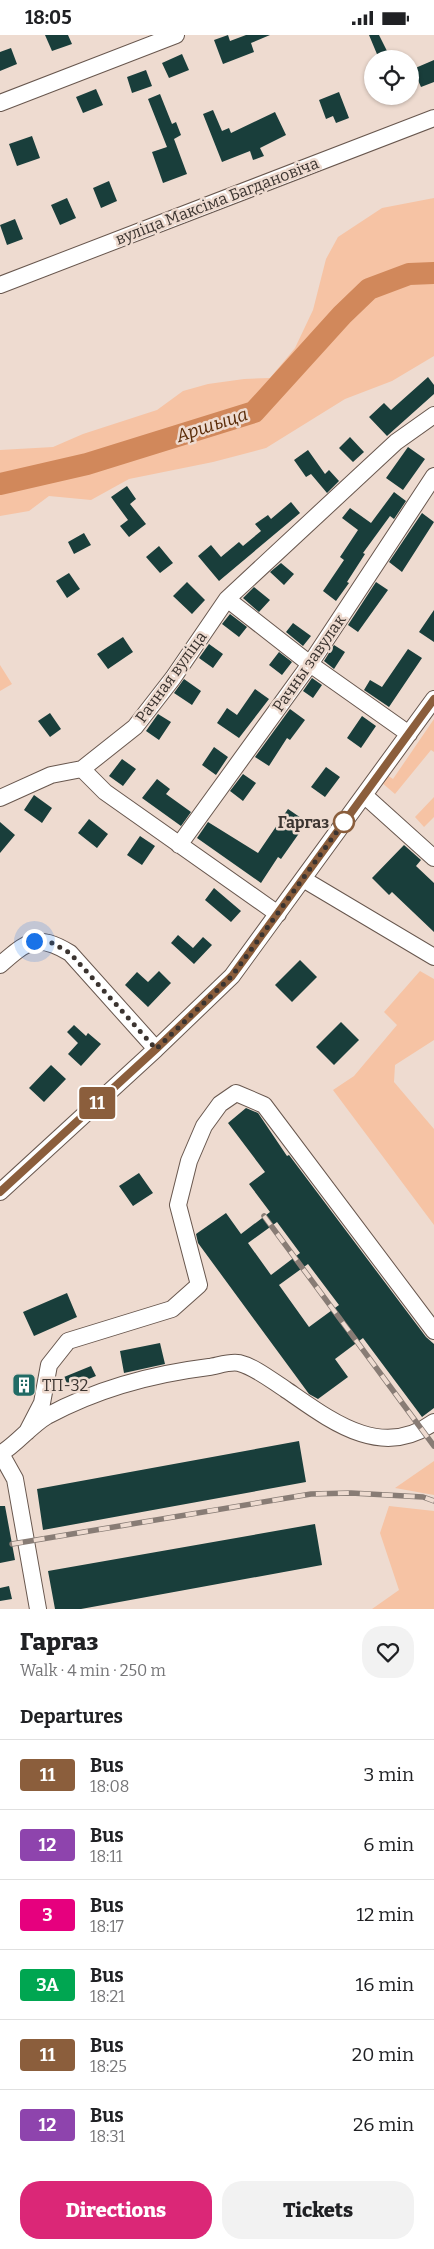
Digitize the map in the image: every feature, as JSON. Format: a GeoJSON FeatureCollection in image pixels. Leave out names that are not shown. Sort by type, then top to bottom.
{"type":"FeatureCollection","features":[{"type":"Feature","properties":{"kind":"street"},"geometry":{"type":"LineString","coordinates":[[0,103],[176,35]]}},
{"type":"Feature","properties":{"kind":"street","name":"вуліца Максіма Багдановіча"},"geometry":{"type":"LineString","coordinates":[[0,285],[434,118]]}},
{"type":"Feature","properties":{"kind":"street","name":"Рачная вуліца"},"geometry":{"type":"LineString","coordinates":[[82,769],[136,727],[174,679],[227,599],[396,442],[434,415]]}},
{"type":"Feature","properties":{"kind":"street","name":"Рачны завулак"},"geometry":{"type":"LineString","coordinates":[[179,845],[310,664],[434,476]]}},
{"type":"Feature","properties":{"kind":"street"},"geometry":{"type":"LineString","coordinates":[[227,599],[310,664],[409,734]]}},
{"type":"Feature","properties":{"kind":"street"},"geometry":{"type":"LineString","coordinates":[[0,1192],[156,1049],[232,976],[434,699]]}},
{"type":"Feature","properties":{"kind":"street"},"geometry":{"type":"LineString","coordinates":[[0,798],[52,775],[82,769],[105,792],[278,914]]}},
{"type":"Feature","properties":{"kind":"street"},"geometry":{"type":"LineString","coordinates":[[364,795],[434,858]]}},
{"type":"Feature","properties":{"kind":"street"},"geometry":{"type":"LineString","coordinates":[[304,879],[434,957]]}},
{"type":"Feature","properties":{"kind":"street"},"geometry":{"type":"LineString","coordinates":[[0,965],[16,951],[34,941],[52,943],[70,953],[156,1049]]}},
{"type":"Feature","properties":{"kind":"street"},"geometry":{"type":"LineString","coordinates":[[27,1432],[42,1403],[49,1365],[68,1341],[172,1309],[199,1285],[178,1205],[189,1161],[204,1126],[220,1104],[236,1093],[264,1105],[434,1331]]}},
{"type":"Feature","properties":{"kind":"street"},"geometry":{"type":"LineString","coordinates":[[38,1609],[15,1479],[1,1454],[45,1417],[92,1394],[168,1372],[238,1363],[266,1376],[316,1411],[358,1432],[377,1439],[400,1439],[422,1431],[434,1422]]}},
{"type":"Feature","properties":{"kind":"shaded area"},"geometry":{"type":"Polygon","coordinates":[[[434,198],[434,356],[392,381],[345,399],[266,448],[213,462],[129,479],[91,500],[49,496],[29,511],[0,516],[0,450],[53,447],[83,434],[157,410],[183,391],[208,384],[244,379],[270,378],[295,348],[313,310],[326,259],[338,237],[382,208],[434,198]]]}},
{"type":"Feature","properties":{"kind":"shaded area"},"geometry":{"type":"Polygon","coordinates":[[[0,665],[12,684],[0,691],[0,665]]]}},
{"type":"Feature","properties":{"kind":"shaded area"},"geometry":{"type":"Polygon","coordinates":[[[434,719],[434,752],[431,750],[395,794],[381,782],[387,775],[393,779],[434,719]]]}},
{"type":"Feature","properties":{"kind":"shaded area"},"geometry":{"type":"Polygon","coordinates":[[[434,797],[434,817],[424,827],[415,817],[434,797]]]}},
{"type":"Feature","properties":{"kind":"shaded area"},"geometry":{"type":"Polygon","coordinates":[[[420,971],[434,979],[434,1040],[395,1065],[394,1082],[434,1129],[434,1225],[333,1090],[354,1076],[397,1025],[384,1012],[420,971]]]}},
{"type":"Feature","properties":{"kind":"shaded area"},"geometry":{"type":"Polygon","coordinates":[[[434,1461],[434,1495],[395,1488],[434,1461]]]}},
{"type":"Feature","properties":{"kind":"shaded area"},"geometry":{"type":"Polygon","coordinates":[[[389,1506],[434,1511],[434,1609],[372,1609],[399,1590],[380,1533],[389,1506]]]}},
{"type":"Feature","properties":{"kind":"building"},"geometry":{"type":"Polygon","coordinates":[[[45,35],[68,35],[72,44],[52,51],[45,35]]]}},
{"type":"Feature","properties":{"kind":"building"},"geometry":{"type":"Polygon","coordinates":[[[228,35],[230,41],[246,35],[270,35],[251,43],[254,52],[223,64],[214,40],[228,35]]]}},
{"type":"Feature","properties":{"kind":"building"},"geometry":{"type":"Polygon","coordinates":[[[369,35],[379,35],[386,50],[375,50],[369,35]]]}},
{"type":"Feature","properties":{"kind":"building"},"geometry":{"type":"Polygon","coordinates":[[[11,48],[17,64],[0,71],[0,52],[11,48]]]}},
{"type":"Feature","properties":{"kind":"building"},"geometry":{"type":"Polygon","coordinates":[[[182,54],[189,70],[169,78],[162,63],[182,54]]]}},
{"type":"Feature","properties":{"kind":"building"},"geometry":{"type":"Polygon","coordinates":[[[434,60],[434,82],[421,87],[419,82],[419,66],[434,60]]]}},
{"type":"Feature","properties":{"kind":"building"},"geometry":{"type":"Polygon","coordinates":[[[146,70],[152,86],[132,93],[127,77],[146,70]]]}},
{"type":"Feature","properties":{"kind":"building"},"geometry":{"type":"Polygon","coordinates":[[[96,89],[103,105],[83,113],[76,97],[96,89]]]}},
{"type":"Feature","properties":{"kind":"building"},"geometry":{"type":"Polygon","coordinates":[[[339,92],[349,118],[336,123],[333,116],[326,119],[319,100],[339,92]]]}},
{"type":"Feature","properties":{"kind":"building"},"geometry":{"type":"Polygon","coordinates":[[[160,94],[172,124],[176,122],[181,135],[174,139],[187,174],[163,183],[152,152],[167,147],[148,99],[160,94]]]}},
{"type":"Feature","properties":{"kind":"building"},"geometry":{"type":"Polygon","coordinates":[[[213,110],[222,131],[229,128],[231,133],[275,112],[286,135],[260,148],[264,156],[253,160],[250,151],[222,162],[203,114],[213,110]]]}},
{"type":"Feature","properties":{"kind":"building"},"geometry":{"type":"Polygon","coordinates":[[[32,136],[40,158],[17,166],[9,144],[32,136]]]}},
{"type":"Feature","properties":{"kind":"building"},"geometry":{"type":"Polygon","coordinates":[[[109,181],[117,201],[101,208],[93,188],[109,181]]]}},
{"type":"Feature","properties":{"kind":"building"},"geometry":{"type":"Polygon","coordinates":[[[67,198],[76,218],[60,225],[51,205],[67,198]]]}},
{"type":"Feature","properties":{"kind":"building"},"geometry":{"type":"Polygon","coordinates":[[[15,219],[23,239],[7,245],[0,225],[15,219]]]}},
{"type":"Feature","properties":{"kind":"building"},"geometry":{"type":"Polygon","coordinates":[[[428,377],[434,385],[434,394],[387,436],[369,417],[384,403],[391,410],[428,377]]]}},
{"type":"Feature","properties":{"kind":"building"},"geometry":{"type":"Polygon","coordinates":[[[350,437],[364,452],[353,462],[339,448],[350,437]]]}},
{"type":"Feature","properties":{"kind":"building"},"geometry":{"type":"Polygon","coordinates":[[[408,447],[425,459],[403,490],[386,478],[408,447]]]}},
{"type":"Feature","properties":{"kind":"building"},"geometry":{"type":"Polygon","coordinates":[[[308,450],[325,474],[329,470],[339,481],[327,493],[311,474],[306,477],[294,460],[308,450]]]}},
{"type":"Feature","properties":{"kind":"building"},"geometry":{"type":"Polygon","coordinates":[[[127,486],[136,499],[130,504],[146,524],[129,537],[120,526],[128,520],[111,497],[127,486]]]}},
{"type":"Feature","properties":{"kind":"building"},"geometry":{"type":"Polygon","coordinates":[[[394,492],[406,501],[394,519],[390,516],[363,553],[365,554],[347,582],[349,583],[336,601],[323,591],[344,560],[340,557],[358,530],[342,518],[350,508],[371,523],[394,492]]]}},
{"type":"Feature","properties":{"kind":"building"},"geometry":{"type":"Polygon","coordinates":[[[291,502],[300,513],[219,581],[198,556],[211,545],[221,557],[239,542],[243,546],[261,531],[255,524],[268,515],[271,519],[291,502]]]}},
{"type":"Feature","properties":{"kind":"building"},"geometry":{"type":"Polygon","coordinates":[[[422,513],[434,522],[402,572],[389,562],[422,513]]]}},
{"type":"Feature","properties":{"kind":"building"},"geometry":{"type":"Polygon","coordinates":[[[84,533],[91,545],[74,554],[68,542],[84,533]]]}},
{"type":"Feature","properties":{"kind":"building"},"geometry":{"type":"Polygon","coordinates":[[[159,546],[173,563],[160,573],[146,557],[159,546]]]}},
{"type":"Feature","properties":{"kind":"building"},"geometry":{"type":"Polygon","coordinates":[[[281,563],[294,574],[284,585],[270,572],[281,563]]]}},
{"type":"Feature","properties":{"kind":"building"},"geometry":{"type":"Polygon","coordinates":[[[69,573],[80,589],[67,598],[56,581],[69,573]]]}},
{"type":"Feature","properties":{"kind":"building"},"geometry":{"type":"Polygon","coordinates":[[[187,582],[205,600],[192,614],[173,596],[187,582]]]}},
{"type":"Feature","properties":{"kind":"building"},"geometry":{"type":"Polygon","coordinates":[[[376,582],[388,590],[358,632],[348,625],[376,582]]]}},
{"type":"Feature","properties":{"kind":"building"},"geometry":{"type":"Polygon","coordinates":[[[254,587],[270,600],[259,612],[243,598],[254,587]]]}},
{"type":"Feature","properties":{"kind":"building"},"geometry":{"type":"Polygon","coordinates":[[[434,610],[434,642],[419,632],[434,610]]]}},
{"type":"Feature","properties":{"kind":"building"},"geometry":{"type":"Polygon","coordinates":[[[230,614],[247,627],[239,637],[222,624],[230,614]]]}},
{"type":"Feature","properties":{"kind":"building"},"geometry":{"type":"Polygon","coordinates":[[[293,623],[311,636],[303,646],[286,632],[293,623]]]}},
{"type":"Feature","properties":{"kind":"building"},"geometry":{"type":"Polygon","coordinates":[[[123,637],[133,652],[108,669],[97,654],[123,637]]]}},
{"type":"Feature","properties":{"kind":"building"},"geometry":{"type":"Polygon","coordinates":[[[209,644],[223,654],[213,668],[199,658],[209,644]]]}},
{"type":"Feature","properties":{"kind":"building"},"geometry":{"type":"Polygon","coordinates":[[[334,645],[345,652],[334,669],[324,661],[334,645]]]}},
{"type":"Feature","properties":{"kind":"building"},"geometry":{"type":"Polygon","coordinates":[[[408,649],[422,658],[389,707],[364,690],[370,680],[382,687],[408,649]]]}},
{"type":"Feature","properties":{"kind":"building"},"geometry":{"type":"Polygon","coordinates":[[[279,652],[292,662],[282,675],[269,665],[279,652]]]}},
{"type":"Feature","properties":{"kind":"building"},"geometry":{"type":"Polygon","coordinates":[[[312,678],[322,685],[313,698],[303,691],[312,678]]]}},
{"type":"Feature","properties":{"kind":"building"},"geometry":{"type":"Polygon","coordinates":[[[184,679],[201,691],[192,705],[174,693],[184,679]]]}},
{"type":"Feature","properties":{"kind":"building"},"geometry":{"type":"Polygon","coordinates":[[[255,689],[269,699],[239,738],[217,723],[227,708],[237,715],[255,689]]]}},
{"type":"Feature","properties":{"kind":"building"},"geometry":{"type":"Polygon","coordinates":[[[290,709],[305,720],[290,740],[287,738],[269,766],[255,757],[290,709]]]}},
{"type":"Feature","properties":{"kind":"building"},"geometry":{"type":"Polygon","coordinates":[[[50,713],[61,729],[50,737],[38,721],[50,713]]]}},
{"type":"Feature","properties":{"kind":"building"},"geometry":{"type":"Polygon","coordinates":[[[158,714],[171,722],[159,740],[146,731],[158,714]]]}},
{"type":"Feature","properties":{"kind":"building"},"geometry":{"type":"Polygon","coordinates":[[[362,716],[376,726],[361,748],[347,738],[362,716]]]}},
{"type":"Feature","properties":{"kind":"building"},"geometry":{"type":"Polygon","coordinates":[[[214,747],[228,757],[216,775],[202,765],[214,747]]]}},
{"type":"Feature","properties":{"kind":"building"},"geometry":{"type":"Polygon","coordinates":[[[122,759],[136,769],[123,786],[109,776],[122,759]]]}},
{"type":"Feature","properties":{"kind":"building"},"geometry":{"type":"Polygon","coordinates":[[[326,767],[340,777],[325,797],[311,787],[326,767]]]}},
{"type":"Feature","properties":{"kind":"building"},"geometry":{"type":"Polygon","coordinates":[[[243,774],[256,783],[243,801],[230,791],[243,774]]]}},
{"type":"Feature","properties":{"kind":"building"},"geometry":{"type":"Polygon","coordinates":[[[157,779],[170,789],[166,794],[191,812],[181,826],[142,798],[157,779]]]}},
{"type":"Feature","properties":{"kind":"building"},"geometry":{"type":"Polygon","coordinates":[[[34,795],[52,808],[42,823],[24,810],[34,795]]]}},
{"type":"Feature","properties":{"kind":"building"},"geometry":{"type":"Polygon","coordinates":[[[288,809],[307,822],[281,859],[278,857],[261,883],[197,838],[208,822],[258,853],[288,809]]]}},
{"type":"Feature","properties":{"kind":"building"},"geometry":{"type":"Polygon","coordinates":[[[89,819],[108,834],[97,848],[78,833],[89,819]]]}},
{"type":"Feature","properties":{"kind":"building"},"geometry":{"type":"Polygon","coordinates":[[[0,822],[15,835],[0,853],[0,822]]]}},
{"type":"Feature","properties":{"kind":"building"},"geometry":{"type":"Polygon","coordinates":[[[140,836],[155,846],[142,865],[127,855],[140,836]]]}},
{"type":"Feature","properties":{"kind":"building"},"geometry":{"type":"Polygon","coordinates":[[[404,845],[421,860],[416,866],[434,883],[434,932],[392,892],[389,895],[372,878],[404,845]]]}},
{"type":"Feature","properties":{"kind":"building"},"geometry":{"type":"Polygon","coordinates":[[[214,888],[241,911],[231,922],[205,900],[214,888]]]}},
{"type":"Feature","properties":{"kind":"building"},"geometry":{"type":"Polygon","coordinates":[[[178,935],[193,948],[203,937],[212,945],[194,964],[171,943],[178,935]]]}},
{"type":"Feature","properties":{"kind":"building"},"geometry":{"type":"Polygon","coordinates":[[[300,960],[317,977],[292,1002],[275,985],[300,960]]]}},
{"type":"Feature","properties":{"kind":"building"},"geometry":{"type":"Polygon","coordinates":[[[159,971],[171,983],[148,1007],[125,985],[137,972],[148,982],[159,971]]]}},
{"type":"Feature","properties":{"kind":"building"},"geometry":{"type":"Polygon","coordinates":[[[341,1022],[359,1040],[334,1065],[316,1047],[341,1022]]]}},
{"type":"Feature","properties":{"kind":"building"},"geometry":{"type":"Polygon","coordinates":[[[74,1025],[86,1036],[88,1033],[101,1044],[81,1066],[68,1054],[78,1043],[67,1032],[74,1025]]]}},
{"type":"Feature","properties":{"kind":"building"},"geometry":{"type":"Polygon","coordinates":[[[51,1065],[66,1079],[44,1102],[29,1088],[51,1065]]]}},
{"type":"Feature","properties":{"kind":"building"},"geometry":{"type":"Polygon","coordinates":[[[246,1108],[258,1113],[287,1156],[289,1155],[426,1337],[434,1344],[434,1408],[422,1417],[363,1338],[335,1359],[348,1377],[318,1399],[309,1394],[198,1243],[196,1234],[226,1213],[241,1234],[270,1212],[249,1184],[265,1172],[228,1123],[246,1108]],[[277,1222],[248,1243],[271,1275],[300,1253],[277,1222]],[[308,1264],[279,1285],[309,1327],[339,1305],[308,1264]]]}},
{"type":"Feature","properties":{"kind":"building"},"geometry":{"type":"Polygon","coordinates":[[[139,1173],[153,1193],[133,1206],[119,1186],[139,1173]]]}},
{"type":"Feature","properties":{"kind":"building"},"geometry":{"type":"Polygon","coordinates":[[[67,1293],[77,1317],[34,1336],[23,1312],[67,1293]]]}},
{"type":"Feature","properties":{"kind":"building"},"geometry":{"type":"Polygon","coordinates":[[[160,1343],[165,1364],[124,1373],[120,1351],[160,1343]]]}},
{"type":"Feature","properties":{"kind":"building"},"geometry":{"type":"Polygon","coordinates":[[[91,1366],[96,1376],[69,1387],[64,1377],[91,1366]]]}},
{"type":"Feature","properties":{"kind":"building","name":"ТП-32"},"geometry":{"type":"Polygon","coordinates":[[[31,1377],[33,1389],[18,1392],[15,1381],[31,1377]]]}},
{"type":"Feature","properties":{"kind":"building"},"geometry":{"type":"Polygon","coordinates":[[[299,1441],[306,1482],[43,1530],[37,1489],[299,1441]]]}},
{"type":"Feature","properties":{"kind":"building"},"geometry":{"type":"Polygon","coordinates":[[[0,1506],[5,1506],[15,1560],[0,1563],[0,1506]]]}},
{"type":"Feature","properties":{"kind":"building"},"geometry":{"type":"Polygon","coordinates":[[[315,1524],[322,1565],[81,1609],[55,1609],[48,1571],[315,1524]]]}},
{"type":"Feature","properties":{"kind":"building"},"geometry":{"type":"Polygon","coordinates":[[[9,1586],[12,1599],[0,1601],[0,1588],[9,1586]]]}},
{"type":"Feature","properties":{"kind":"waterway","name":"Аршыца"},"geometry":{"type":"LineString","coordinates":[[0,484],[87,464],[254,412],[342,315],[369,289],[409,274],[434,273]]}},
{"type":"Feature","properties":{"kind":"railway"},"geometry":{"type":"LineString","coordinates":[[264,1216],[434,1446]]}},
{"type":"Feature","properties":{"kind":"railway"},"geometry":{"type":"LineString","coordinates":[[12,1544],[311,1494],[351,1493],[423,1497],[434,1501]]}},
{"type":"Feature","properties":{"kind":"bus line","name":"11"},"geometry":{"type":"LineString","coordinates":[[0,1192],[156,1049],[232,976],[434,699]]}},
{"type":"Feature","properties":{"kind":"place","name":"Гаргаз"},"geometry":{"type":"Point","coordinates":[344,822]}},
{"type":"Feature","properties":{"kind":"place","name":"ТП-32"},"geometry":{"type":"Point","coordinates":[24,1385]}},
{"type":"Feature","properties":{"kind":"route"},"geometry":{"type":"LineString","coordinates":[[34,941],[52,943],[70,953],[156,1049],[232,976],[344,822]]}}]}
